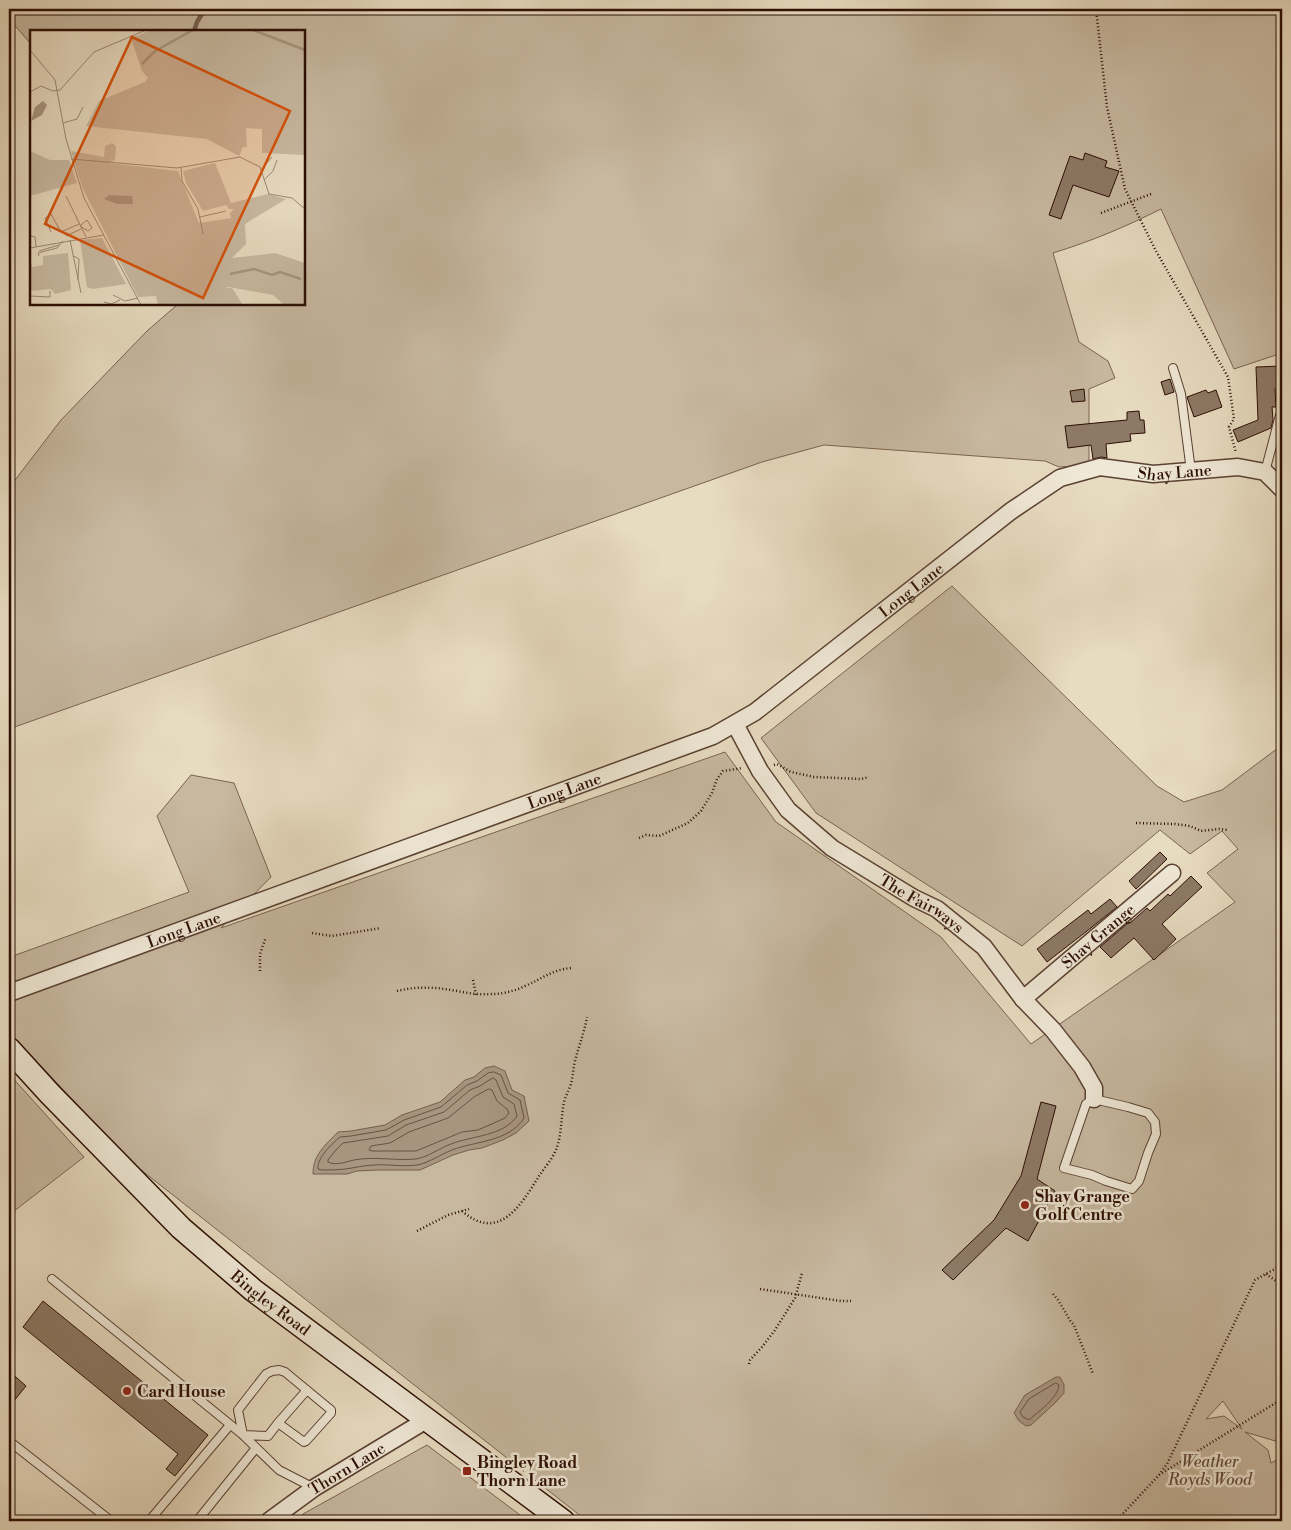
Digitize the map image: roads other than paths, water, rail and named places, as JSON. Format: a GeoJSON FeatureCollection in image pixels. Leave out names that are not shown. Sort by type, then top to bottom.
{"type":"FeatureCollection","features":[{"type":"Feature","properties":{"kind":"main road","name":"Bingley Road"},"geometry":{"type":"LineString","coordinates":[[9,1049],[50,1094],[181,1228],[253,1290],[563,1521]]}},
{"type":"Feature","properties":{"kind":"street","name":"Shay Lane"},"geometry":{"type":"LineString","coordinates":[[1060,478],[1100,467],[1153,474],[1238,467],[1265,472]]}},
{"type":"Feature","properties":{"kind":"street"},"geometry":{"type":"LineString","coordinates":[[1265,472],[1281,486]]}},
{"type":"Feature","properties":{"kind":"street","name":"Long Lane"},"geometry":{"type":"LineString","coordinates":[[9,992],[713,736],[755,712],[1010,510],[1060,478]]}},
{"type":"Feature","properties":{"kind":"street","name":"The Fairways"},"geometry":{"type":"LineString","coordinates":[[735,724],[760,771],[788,810],[832,848],[914,898],[937,909],[984,947],[1023,998],[1053,1030],[1082,1067],[1094,1088],[1094,1098]]}},
{"type":"Feature","properties":{"kind":"street","name":"Shay Grange"},"geometry":{"type":"LineString","coordinates":[[1023,998],[1172,873]]}},
{"type":"Feature","properties":{"kind":"street","name":"Thorn Lane"},"geometry":{"type":"LineString","coordinates":[[269,1521],[314,1488],[428,1420]]}},
{"type":"Feature","properties":{"kind":"lane"},"geometry":{"type":"LineString","coordinates":[[1173,368],[1181,394],[1191,471]]}},
{"type":"Feature","properties":{"kind":"lane"},"geometry":{"type":"LineString","coordinates":[[1265,472],[1280,416]]}},
{"type":"Feature","properties":{"kind":"lane"},"geometry":{"type":"LineString","coordinates":[[1094,1098],[1148,1114],[1155,1122],[1156,1134],[1139,1181],[1132,1189],[1092,1175],[1064,1168],[1086,1104],[1094,1098]]}},
{"type":"Feature","properties":{"kind":"lane"},"geometry":{"type":"LineString","coordinates":[[52,1279],[243,1435],[279,1470],[314,1488]]}},
{"type":"Feature","properties":{"kind":"lane"},"geometry":{"type":"LineString","coordinates":[[243,1435],[238,1410],[268,1373],[280,1370],[285,1372],[328,1407],[331,1413],[304,1442],[278,1423]]}},
{"type":"Feature","properties":{"kind":"lane"},"geometry":{"type":"LineString","coordinates":[[243,1435],[268,1436],[307,1390]]}},
{"type":"Feature","properties":{"kind":"lane"},"geometry":{"type":"LineString","coordinates":[[149,1521],[230,1425]]}},
{"type":"Feature","properties":{"kind":"lane"},"geometry":{"type":"LineString","coordinates":[[9,1441],[111,1521]]}},
{"type":"Feature","properties":{"kind":"lane"},"geometry":{"type":"LineString","coordinates":[[197,1521],[256,1448]]}},
{"type":"Feature","properties":{"kind":"water"},"geometry":{"type":"Polygon","coordinates":[[[494,1066],[505,1071],[512,1090],[524,1096],[529,1121],[516,1133],[482,1148],[453,1155],[420,1170],[377,1170],[357,1171],[347,1174],[313,1174],[317,1156],[338,1132],[385,1125],[402,1115],[440,1102],[465,1080],[474,1077],[485,1068],[494,1066]]]}},
{"type":"Feature","properties":{"kind":"water"},"geometry":{"type":"Polygon","coordinates":[[[1056,1377],[1060,1377],[1064,1385],[1064,1393],[1031,1425],[1026,1426],[1019,1421],[1014,1413],[1025,1395],[1056,1377]]]}},
{"type":"Feature","properties":{"kind":"waterway"},"geometry":{"type":"LineString","coordinates":[[194,30],[205,9]]}},
{"type":"Feature","properties":{"kind":"place","name":"Shay Grange Golf Centre"},"geometry":{"type":"Point","coordinates":[1025,1205]}},
{"type":"Feature","properties":{"kind":"place","name":"Card House"},"geometry":{"type":"Point","coordinates":[127,1391]}},
{"type":"Feature","properties":{"kind":"place","name":"Bingley Road Thorn Lane"},"geometry":{"type":"Point","coordinates":[467,1471]}},
{"type":"Feature","properties":{"kind":"park label","name":"Weather Royds Wood"},"geometry":{"type":"Point","coordinates":[1210,1470]}}]}
